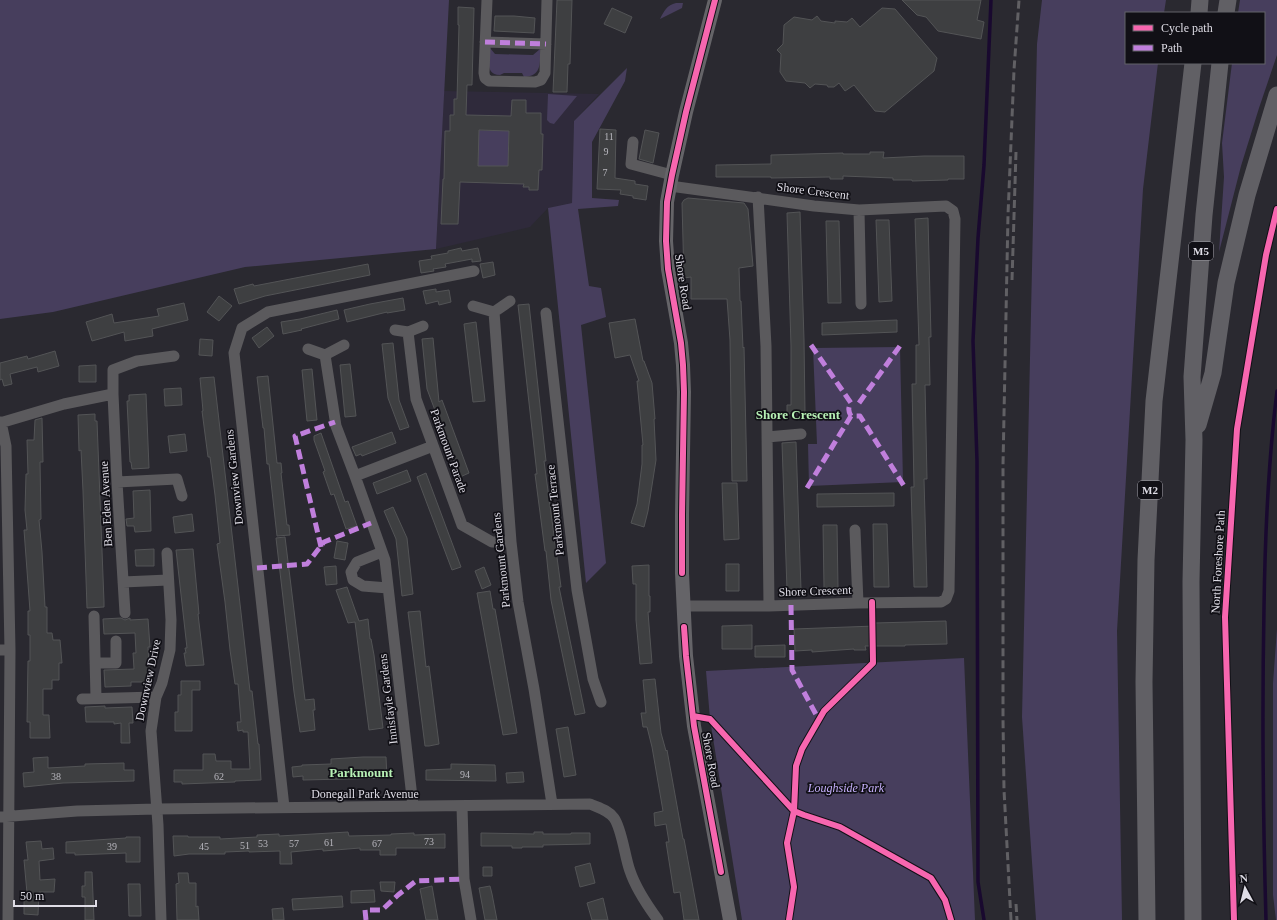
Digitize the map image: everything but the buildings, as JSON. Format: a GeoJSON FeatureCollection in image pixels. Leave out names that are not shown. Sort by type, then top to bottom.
{"type":"FeatureCollection","features":[{"type":"Feature","properties":{"kind":"highway"},"geometry":{"type":"LineString","coordinates":[[1199,12],[1200,0]]}},
{"type":"Feature","properties":{"kind":"highway"},"geometry":{"type":"LineString","coordinates":[[1226,12],[1228,0]]}},
{"type":"Feature","properties":{"kind":"highway","name":"M2"},"geometry":{"type":"LineString","coordinates":[[1147,920],[1144,682],[1146,560],[1154,401],[1193,64]]}},
{"type":"Feature","properties":{"kind":"highway","name":"M5"},"geometry":{"type":"LineString","coordinates":[[1194,440],[1192,377],[1194,333],[1204,215],[1220,64]]}},
{"type":"Feature","properties":{"kind":"highway"},"geometry":{"type":"LineString","coordinates":[[1193,920],[1191,582],[1194,440],[1213,373],[1226,283],[1247,195],[1277,95]]}},
{"type":"Feature","properties":{"kind":"main road","name":"Shore Road"},"geometry":{"type":"LineString","coordinates":[[715,0],[686,112],[671,180],[666,218],[668,269],[682,343],[684,392],[682,515],[683,606],[686,656],[694,726],[730,920]]}},
{"type":"Feature","properties":{"kind":"street"},"geometry":{"type":"LineString","coordinates":[[487,0],[485,78],[489,81],[520,82],[535,82],[541,80],[545,73],[547,0]]}},
{"type":"Feature","properties":{"kind":"street"},"geometry":{"type":"LineString","coordinates":[[485,42],[546,44]]}},
{"type":"Feature","properties":{"kind":"street","name":"Shore Crescent"},"geometry":{"type":"LineString","coordinates":[[633,142],[631,164],[671,180],[814,206],[859,210],[946,206],[953,211],[955,219],[949,592],[946,599],[941,602],[769,606],[683,606]]}},
{"type":"Feature","properties":{"kind":"street"},"geometry":{"type":"LineString","coordinates":[[758,197],[766,346],[769,606]]}},
{"type":"Feature","properties":{"kind":"street"},"geometry":{"type":"LineString","coordinates":[[859,210],[861,304]]}},
{"type":"Feature","properties":{"kind":"street","name":"Downview Gardens"},"geometry":{"type":"LineString","coordinates":[[284,807],[234,353],[242,328],[268,312],[474,271]]}},
{"type":"Feature","properties":{"kind":"street"},"geometry":{"type":"LineString","coordinates":[[473,306],[494,312],[510,301]]}},
{"type":"Feature","properties":{"kind":"street","name":"Parkmount Gardens"},"geometry":{"type":"LineString","coordinates":[[494,312],[511,542],[518,602],[534,689],[552,804]]}},
{"type":"Feature","properties":{"kind":"street","name":"Parkmount Terrace"},"geometry":{"type":"LineString","coordinates":[[546,313],[577,590],[593,679],[601,702]]}},
{"type":"Feature","properties":{"kind":"street"},"geometry":{"type":"LineString","coordinates":[[395,330],[408,332],[423,326]]}},
{"type":"Feature","properties":{"kind":"street","name":"Parkmount Parade"},"geometry":{"type":"LineString","coordinates":[[408,332],[416,399],[462,525],[492,542],[511,542]]}},
{"type":"Feature","properties":{"kind":"street"},"geometry":{"type":"LineString","coordinates":[[308,349],[325,355],[344,345]]}},
{"type":"Feature","properties":{"kind":"street","name":"Innisfayle Gardens"},"geometry":{"type":"LineString","coordinates":[[325,355],[336,426],[384,560],[413,806]]}},
{"type":"Feature","properties":{"kind":"street","name":"Ben Eden Avenue"},"geometry":{"type":"LineString","coordinates":[[125,613],[117,482],[113,370],[137,361],[174,356]]}},
{"type":"Feature","properties":{"kind":"street"},"geometry":{"type":"LineString","coordinates":[[8,920],[4,816],[6,446],[1,423],[64,404],[113,394]]}},
{"type":"Feature","properties":{"kind":"street"},"geometry":{"type":"LineString","coordinates":[[767,437],[800,434]]}},
{"type":"Feature","properties":{"kind":"street"},"geometry":{"type":"LineString","coordinates":[[355,476],[433,446]]}},
{"type":"Feature","properties":{"kind":"street"},"geometry":{"type":"LineString","coordinates":[[117,482],[177,479],[182,496]]}},
{"type":"Feature","properties":{"kind":"street"},"geometry":{"type":"LineString","coordinates":[[855,530],[858,603]]}},
{"type":"Feature","properties":{"kind":"street"},"geometry":{"type":"LineString","coordinates":[[382,552],[357,562],[351,572],[353,580],[363,586],[388,588]]}},
{"type":"Feature","properties":{"kind":"street","name":"Downview Drive"},"geometry":{"type":"LineString","coordinates":[[161,920],[157,809],[151,731],[156,697],[162,682],[170,650],[172,620],[167,553]]}},
{"type":"Feature","properties":{"kind":"street"},"geometry":{"type":"LineString","coordinates":[[123,582],[168,580]]}},
{"type":"Feature","properties":{"kind":"street"},"geometry":{"type":"LineString","coordinates":[[94,616],[96,698]]}},
{"type":"Feature","properties":{"kind":"street"},"geometry":{"type":"LineString","coordinates":[[95,663],[116,663],[116,641]]}},
{"type":"Feature","properties":{"kind":"street"},"geometry":{"type":"LineString","coordinates":[[82,699],[156,697]]}},
{"type":"Feature","properties":{"kind":"street","name":"Donegall Park Avenue"},"geometry":{"type":"LineString","coordinates":[[4,816],[77,811],[157,809],[590,804],[610,813],[615,819],[630,872],[636,886],[658,920]]}},
{"type":"Feature","properties":{"kind":"street"},"geometry":{"type":"LineString","coordinates":[[462,806],[464,879],[471,920]]}},
{"type":"Feature","properties":{"kind":"shaded area"},"geometry":{"type":"Polygon","coordinates":[[[444,91],[599,94],[574,121],[572,203],[548,208],[530,227],[436,249],[444,91]]]}},
{"type":"Feature","properties":{"kind":"green space"},"geometry":{"type":"Polygon","coordinates":[[[0,0],[449,0],[436,249],[245,267],[53,312],[0,319],[0,0]]]}},
{"type":"Feature","properties":{"kind":"green space"},"geometry":{"type":"Polygon","coordinates":[[[1042,0],[1166,0],[1164,12],[1125,12],[1125,64],[1158,64],[1143,189],[1117,631],[1122,920],[1036,920],[1022,717],[1037,44],[1042,0]]]}},
{"type":"Feature","properties":{"kind":"green space"},"geometry":{"type":"Polygon","coordinates":[[[1240,0],[1277,0],[1277,55],[1241,166],[1219,252],[1224,177],[1222,143],[1232,64],[1265,64],[1265,12],[1238,12],[1240,0]]]}},
{"type":"Feature","properties":{"kind":"green space"},"geometry":{"type":"Polygon","coordinates":[[[676,3],[683,3],[682,8],[660,19],[668,7],[676,3]]]}},
{"type":"Feature","properties":{"kind":"green space"},"geometry":{"type":"Polygon","coordinates":[[[490,48],[495,54],[533,55],[540,49],[539,68],[534,74],[524,77],[522,73],[495,74],[489,66],[490,48]]]}},
{"type":"Feature","properties":{"kind":"green space"},"geometry":{"type":"Polygon","coordinates":[[[627,68],[625,81],[592,142],[592,198],[619,200],[618,206],[578,209],[589,286],[601,288],[606,317],[581,325],[606,563],[586,583],[548,208],[572,203],[574,121],[627,68]]]}},
{"type":"Feature","properties":{"kind":"green space"},"geometry":{"type":"Polygon","coordinates":[[[548,94],[577,96],[554,124],[547,120],[548,94]]]}},
{"type":"Feature","properties":{"kind":"green space"},"geometry":{"type":"Polygon","coordinates":[[[463,130],[525,131],[525,144],[508,144],[508,156],[523,157],[523,167],[464,166],[463,130]]]}},
{"type":"Feature","properties":{"kind":"green space"},"geometry":{"type":"Polygon","coordinates":[[[900,347],[903,482],[809,486],[808,444],[817,444],[813,348],[900,347]]]}},
{"type":"Feature","properties":{"kind":"green space"},"geometry":{"type":"Polygon","coordinates":[[[1277,629],[1276,920],[1273,895],[1273,683],[1277,629]]]}},
{"type":"Feature","properties":{"kind":"green space","name":"Loughside Park"},"geometry":{"type":"Polygon","coordinates":[[[964,658],[975,920],[742,920],[710,719],[706,671],[964,658]]]}},
{"type":"Feature","properties":{"kind":"waterway"},"geometry":{"type":"LineString","coordinates":[[984,920],[978,882],[977,461],[973,341],[978,238],[984,165],[991,0]]}},
{"type":"Feature","properties":{"kind":"waterway"},"geometry":{"type":"LineString","coordinates":[[1266,920],[1263,764],[1264,581],[1269,472],[1277,391]]}},
{"type":"Feature","properties":{"kind":"railway"},"geometry":{"type":"LineString","coordinates":[[1011,920],[1004,790],[1003,465],[1008,215],[1014,70],[1019,0]]}},
{"type":"Feature","properties":{"kind":"railway"},"geometry":{"type":"LineString","coordinates":[[1012,280],[1016,152]]}},
{"type":"Feature","properties":{"kind":"railway"},"geometry":{"type":"LineString","coordinates":[[1016,904],[1017,920]]}},
{"type":"Feature","properties":{"kind":"marked path"},"geometry":{"type":"LineString","coordinates":[[485,42],[546,44]]}},
{"type":"Feature","properties":{"kind":"marked path"},"geometry":{"type":"LineString","coordinates":[[859,403],[902,343]]}},
{"type":"Feature","properties":{"kind":"marked path"},"geometry":{"type":"LineString","coordinates":[[811,345],[851,403],[849,406],[849,413],[851,416],[860,416],[904,486]]}},
{"type":"Feature","properties":{"kind":"marked path"},"geometry":{"type":"LineString","coordinates":[[807,488],[851,416]]}},
{"type":"Feature","properties":{"kind":"marked path"},"geometry":{"type":"LineString","coordinates":[[321,547],[295,436],[335,422]]}},
{"type":"Feature","properties":{"kind":"marked path"},"geometry":{"type":"LineString","coordinates":[[257,568],[307,564],[324,542],[371,523]]}},
{"type":"Feature","properties":{"kind":"marked path"},"geometry":{"type":"LineString","coordinates":[[791,605],[792,670],[819,720]]}},
{"type":"Feature","properties":{"kind":"marked path"},"geometry":{"type":"LineString","coordinates":[[366,920],[365,910],[382,910],[416,881],[464,879]]}},
{"type":"Feature","properties":{"kind":"cycle path"},"geometry":{"type":"LineString","coordinates":[[682,573],[683,365],[681,343],[668,269],[666,241],[667,202],[686,112],[715,0]]}},
{"type":"Feature","properties":{"kind":"cycle path","name":"North Foreshore Path"},"geometry":{"type":"LineString","coordinates":[[1234,920],[1225,617],[1237,429],[1266,255],[1277,209]]}},
{"type":"Feature","properties":{"kind":"cycle path"},"geometry":{"type":"LineString","coordinates":[[789,920],[794,887],[787,843],[794,811],[796,766],[802,749],[824,711],[873,663],[872,602]]}},
{"type":"Feature","properties":{"kind":"cycle path"},"geometry":{"type":"LineString","coordinates":[[684,627],[694,726],[721,872]]}},
{"type":"Feature","properties":{"kind":"cycle path"},"geometry":{"type":"LineString","coordinates":[[693,716],[710,719],[794,811],[840,827],[931,878],[945,900],[951,920]]}},
{"type":"Feature","properties":{"kind":"district","name":"Shore Crescent"},"geometry":{"type":"Point","coordinates":[798,414]}},
{"type":"Feature","properties":{"kind":"district","name":"Parkmount"},"geometry":{"type":"Point","coordinates":[361,772]}}]}
